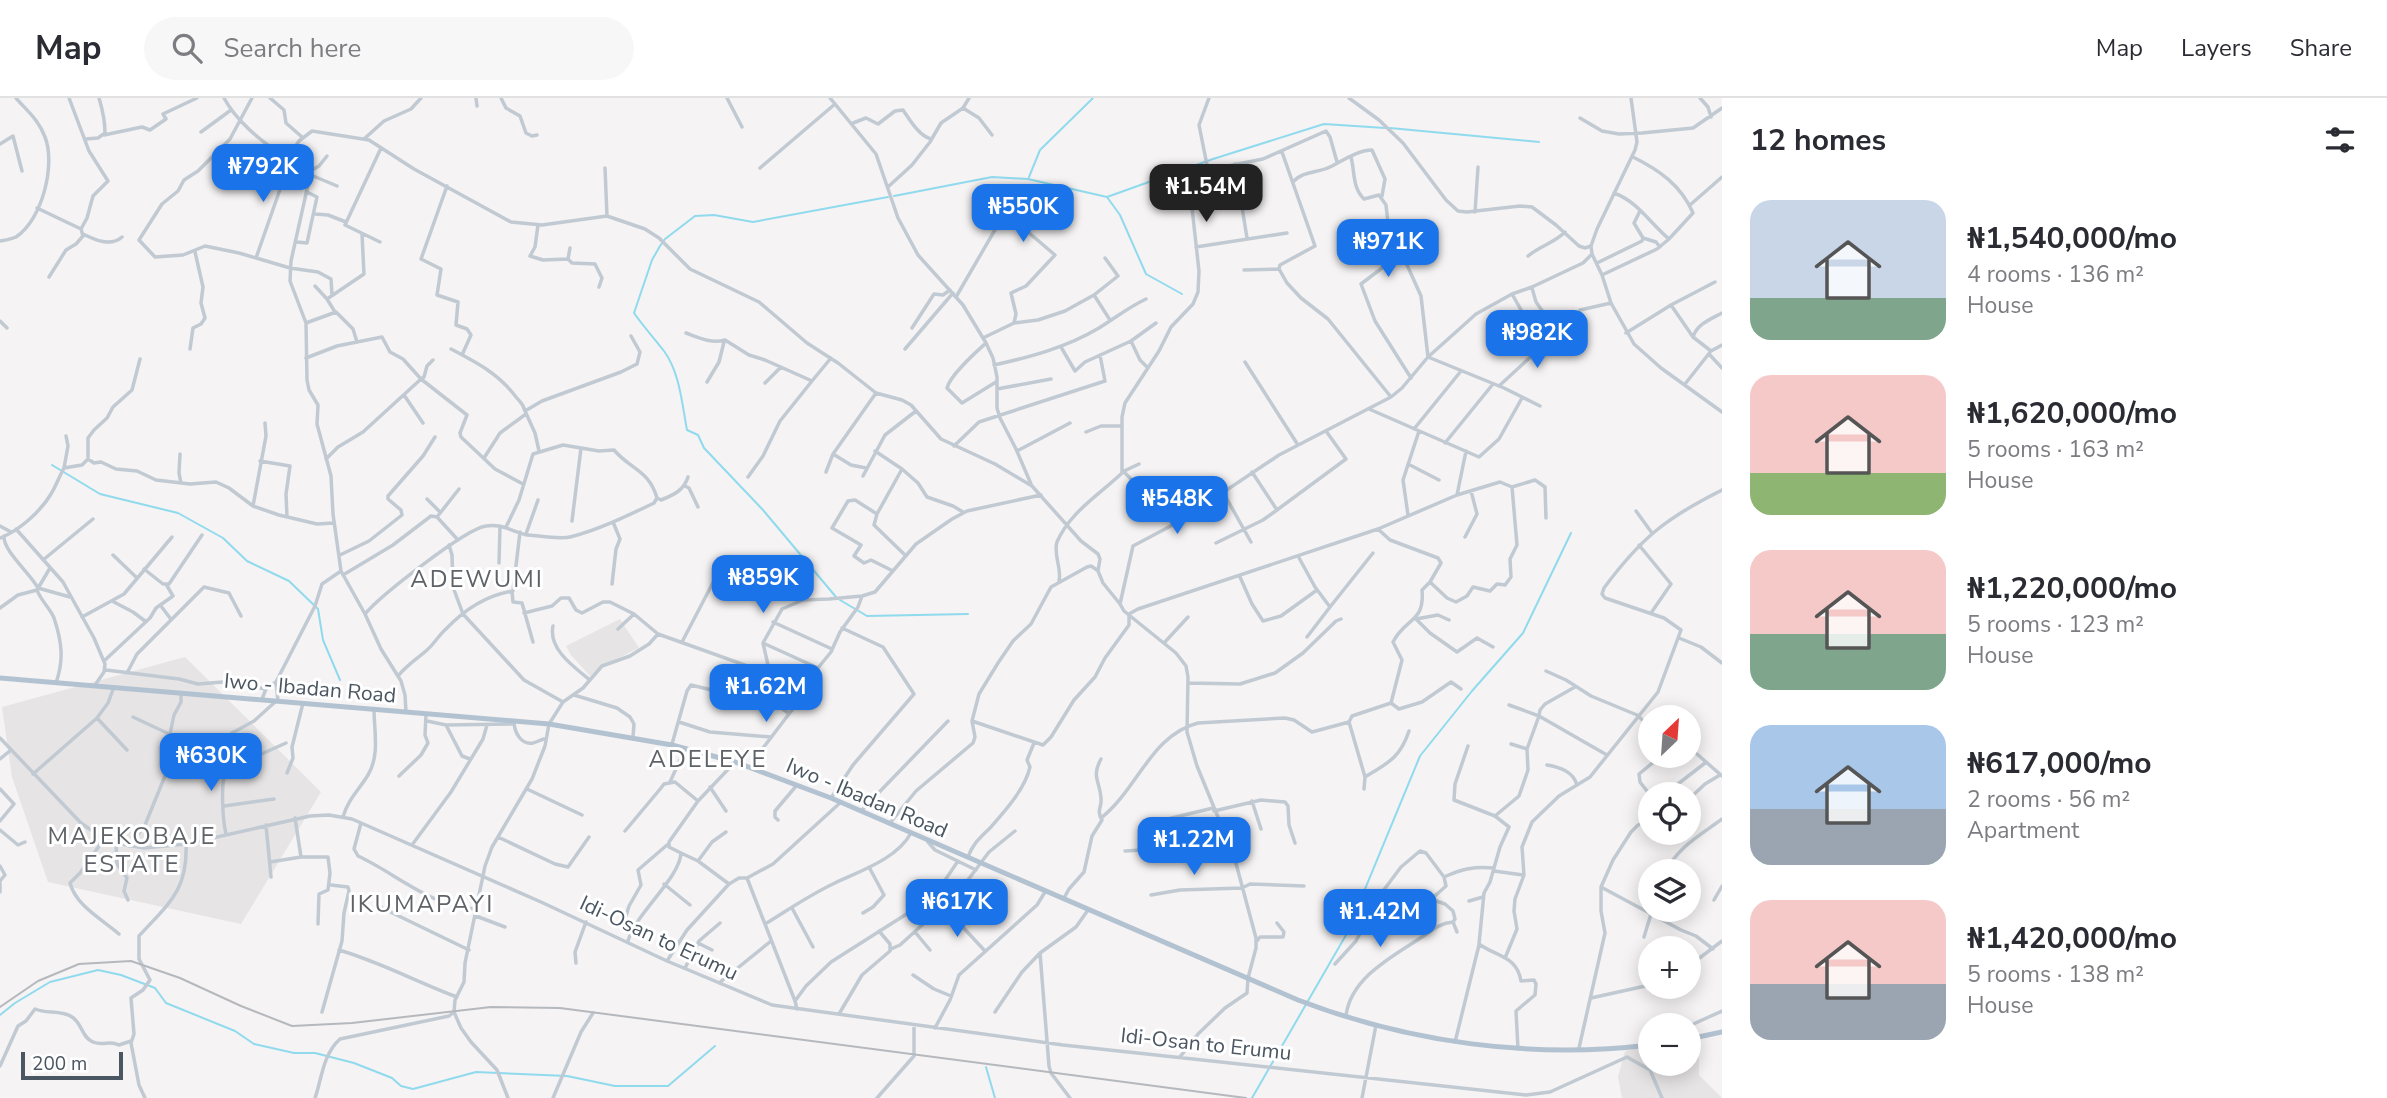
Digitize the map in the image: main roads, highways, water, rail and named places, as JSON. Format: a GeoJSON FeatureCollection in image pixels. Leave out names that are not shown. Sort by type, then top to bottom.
{"type":"FeatureCollection","features":[{"type":"Feature","properties":{"kind":"main road","name":"Iwo - Ibadan Road"},"geometry":{"type":"LineString","coordinates":[[0,678],[374,709],[406,712],[427,718],[549,724],[671,745],[736,762],[841,802],[1298,1000],[1346,1017],[1455,1042],[1518,1049],[1578,1050],[1638,1045]]}},
{"type":"Feature","properties":{"kind":"main road"},"geometry":{"type":"LineString","coordinates":[[1701,1036],[1722,1032]]}},
{"type":"Feature","properties":{"kind":"waterway"},"geometry":{"type":"LineString","coordinates":[[1029,177],[1040,150],[1093,98]]}},
{"type":"Feature","properties":{"kind":"waterway"},"geometry":{"type":"LineString","coordinates":[[894,196],[992,177],[1028,179],[1107,197],[1213,159],[1324,124],[1385,128]]}},
{"type":"Feature","properties":{"kind":"waterway"},"geometry":{"type":"LineString","coordinates":[[1390,128],[1539,142]]}},
{"type":"Feature","properties":{"kind":"waterway"},"geometry":{"type":"LineString","coordinates":[[836,597],[763,510],[704,448],[698,435],[687,430],[674,369],[664,351],[634,313],[652,260],[660,246],[695,216],[714,215],[753,222],[888,197]]}},
{"type":"Feature","properties":{"kind":"waterway"},"geometry":{"type":"LineString","coordinates":[[1107,197],[1120,215],[1146,274],[1182,294]]}},
{"type":"Feature","properties":{"kind":"waterway"},"geometry":{"type":"LineString","coordinates":[[52,465],[100,494],[178,513],[223,538],[247,561],[289,581],[318,609],[323,640],[340,680]]}},
{"type":"Feature","properties":{"kind":"waterway"},"geometry":{"type":"LineString","coordinates":[[1252,1098],[1346,935],[1420,756],[1523,633],[1571,533]]}},
{"type":"Feature","properties":{"kind":"waterway"},"geometry":{"type":"LineString","coordinates":[[840,600],[867,616],[968,614]]}},
{"type":"Feature","properties":{"kind":"waterway"},"geometry":{"type":"LineString","coordinates":[[0,1015],[50,982],[98,970],[121,975],[155,988],[166,1003],[235,1031],[254,1044],[294,1053],[315,1053],[354,1063],[413,1089],[476,1072],[567,1076],[615,1086],[668,1086],[715,1046]]}},
{"type":"Feature","properties":{"kind":"waterway"},"geometry":{"type":"LineString","coordinates":[[986,1067],[995,1098]]}},
{"type":"Feature","properties":{"kind":"railway"},"geometry":{"type":"LineString","coordinates":[[0,1007],[38,981],[79,964],[131,961],[180,978],[292,1026],[352,1023],[491,1007],[560,1008],[1246,1098]]}},
{"type":"Feature","properties":{"kind":"district","name":"ADEWUMI"},"geometry":{"type":"Point","coordinates":[477,579]}},
{"type":"Feature","properties":{"kind":"district","name":"ADELEYE"},"geometry":{"type":"Point","coordinates":[708,759]}},
{"type":"Feature","properties":{"kind":"district","name":"MAJEKOBAJE ESTATE"},"geometry":{"type":"Point","coordinates":[132,850]}},
{"type":"Feature","properties":{"kind":"district","name":"IKUMAPAYI"},"geometry":{"type":"Point","coordinates":[422,904]}}]}
